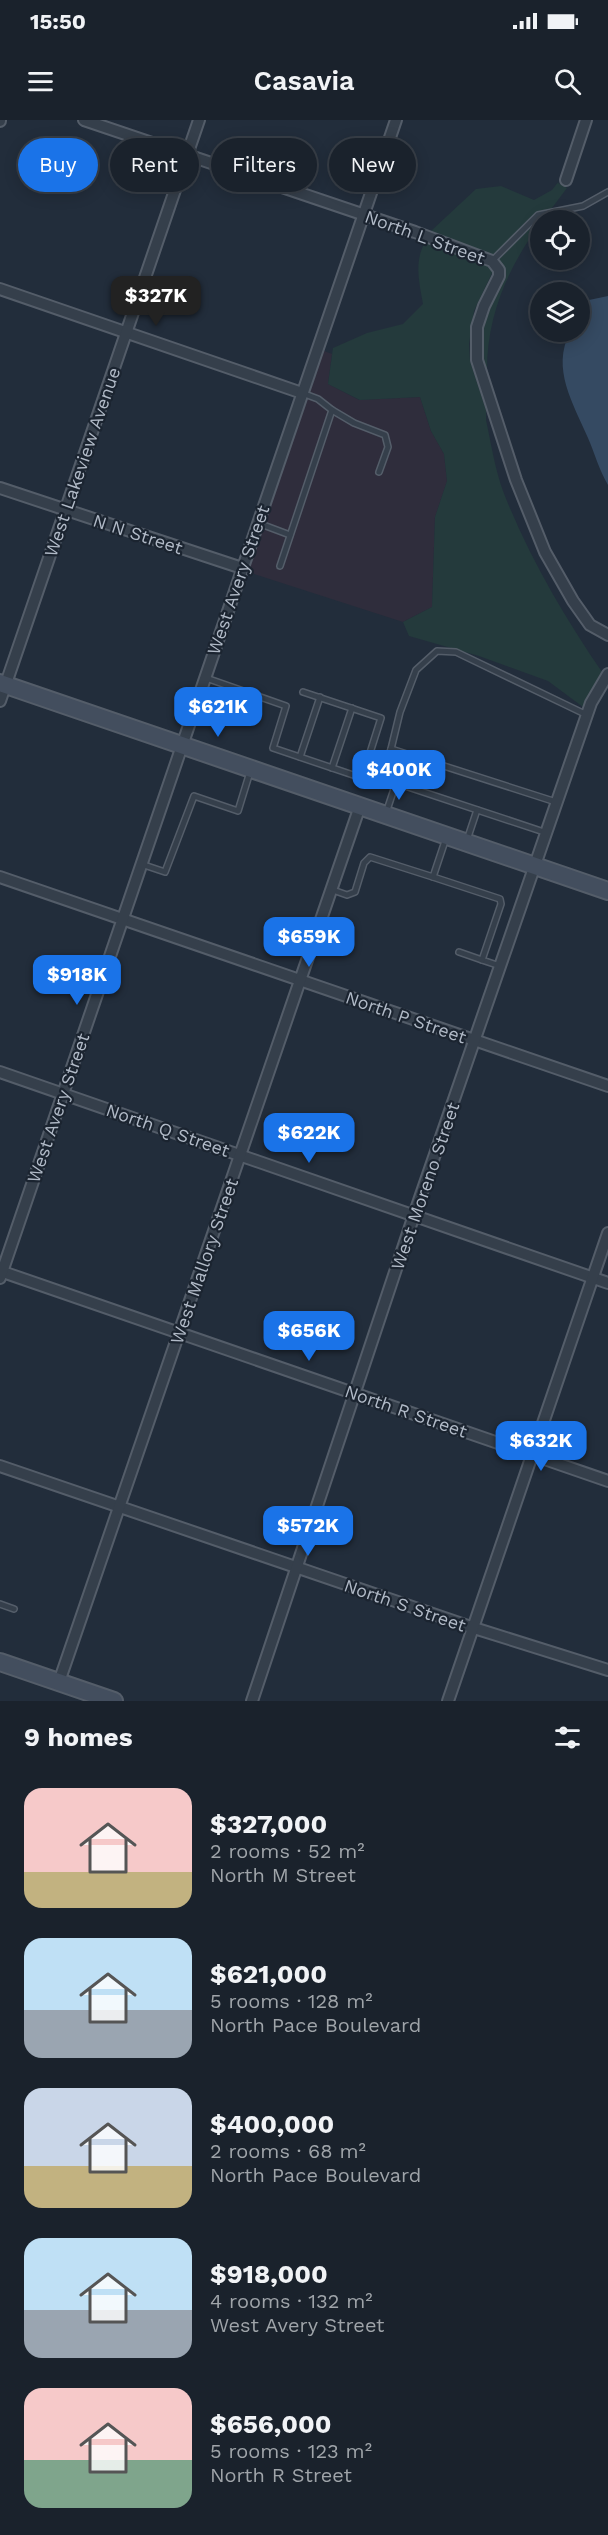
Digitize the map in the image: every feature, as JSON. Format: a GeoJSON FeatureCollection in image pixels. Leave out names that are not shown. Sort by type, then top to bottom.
{"type":"FeatureCollection","features":[{"type":"Feature","properties":{"kind":"main road"},"geometry":{"type":"LineString","coordinates":[[3,684],[252,767],[608,891]]}},
{"type":"Feature","properties":{"kind":"main road"},"geometry":{"type":"LineString","coordinates":[[0,1662],[111,1701]]}},
{"type":"Feature","properties":{"kind":"street","name":"North L Street"},"geometry":{"type":"LineString","coordinates":[[84,120],[137,138]]}},
{"type":"Feature","properties":{"kind":"street","name":"West Lakeview Avenue"},"geometry":{"type":"LineString","coordinates":[[193,138],[199,120]]}},
{"type":"Feature","properties":{"kind":"street","name":"West Avery Street"},"geometry":{"type":"LineString","coordinates":[[1,1274],[396,120]]}},
{"type":"Feature","properties":{"kind":"street"},"geometry":{"type":"LineString","coordinates":[[566,180],[586,120]]}},
{"type":"Feature","properties":{"kind":"street","name":"North L Street"},"geometry":{"type":"LineString","coordinates":[[199,159],[415,231],[492,261],[499,270],[499,276],[484,306],[477,327],[477,360],[516,480],[545,552],[573,602],[590,625],[608,635]]}},
{"type":"Feature","properties":{"kind":"street","name":"West Lakeview Avenue"},"geometry":{"type":"LineString","coordinates":[[0,701],[3,684],[66,510],[174,192]]}},
{"type":"Feature","properties":{"kind":"street"},"geometry":{"type":"LineString","coordinates":[[0,289],[302,393]]}},
{"type":"Feature","properties":{"kind":"street","name":"N N Street"},"geometry":{"type":"LineString","coordinates":[[0,488],[242,568]]}},
{"type":"Feature","properties":{"kind":"street","name":"West Moreno Street"},"geometry":{"type":"LineString","coordinates":[[252,1701],[414,1215],[587,715],[606,681]]}},
{"type":"Feature","properties":{"kind":"street","name":"West Mallory Street"},"geometry":{"type":"LineString","coordinates":[[59,1682],[360,806]]}},
{"type":"Feature","properties":{"kind":"street","name":"North P Street"},"geometry":{"type":"LineString","coordinates":[[0,877],[608,1086]]}},
{"type":"Feature","properties":{"kind":"street","name":"North Q Street"},"geometry":{"type":"LineString","coordinates":[[0,1072],[608,1283]]}},
{"type":"Feature","properties":{"kind":"street"},"geometry":{"type":"LineString","coordinates":[[448,1701],[608,1233]]}},
{"type":"Feature","properties":{"kind":"street","name":"North R Street"},"geometry":{"type":"LineString","coordinates":[[1,1274],[356,1393],[608,1481]]}},
{"type":"Feature","properties":{"kind":"street","name":"North S Street"},"geometry":{"type":"LineString","coordinates":[[0,1466],[474,1628],[608,1670]]}},
{"type":"Feature","properties":{"kind":"lane"},"geometry":{"type":"LineString","coordinates":[[492,261],[538,215],[584,206],[608,192]]}},
{"type":"Feature","properties":{"kind":"lane"},"geometry":{"type":"LineString","coordinates":[[302,393],[318,399],[354,423],[385,435],[388,447],[379,472]]}},
{"type":"Feature","properties":{"kind":"lane"},"geometry":{"type":"LineString","coordinates":[[280,566],[332,410]]}},
{"type":"Feature","properties":{"kind":"lane"},"geometry":{"type":"LineString","coordinates":[[258,523],[290,535]]}},
{"type":"Feature","properties":{"kind":"lane"},"geometry":{"type":"LineString","coordinates":[[548,833],[381,778],[400,712],[416,670],[437,651],[456,652],[587,715]]}},
{"type":"Feature","properties":{"kind":"lane"},"geometry":{"type":"LineString","coordinates":[[204,677],[286,706],[273,748],[362,778],[381,718],[303,692]]}},
{"type":"Feature","properties":{"kind":"lane"},"geometry":{"type":"LineString","coordinates":[[300,757],[320,697]]}},
{"type":"Feature","properties":{"kind":"lane"},"geometry":{"type":"LineString","coordinates":[[332,768],[352,708]]}},
{"type":"Feature","properties":{"kind":"lane"},"geometry":{"type":"LineString","coordinates":[[391,749],[558,802]]}},
{"type":"Feature","properties":{"kind":"lane"},"geometry":{"type":"LineString","coordinates":[[141,864],[165,872],[194,796],[238,811],[252,767]]}},
{"type":"Feature","properties":{"kind":"lane"},"geometry":{"type":"LineString","coordinates":[[385,815],[396,783]]}},
{"type":"Feature","properties":{"kind":"lane"},"geometry":{"type":"LineString","coordinates":[[466,843],[477,810]]}},
{"type":"Feature","properties":{"kind":"lane"},"geometry":{"type":"LineString","coordinates":[[433,877],[447,836]]}},
{"type":"Feature","properties":{"kind":"lane"},"geometry":{"type":"LineString","coordinates":[[330,889],[347,895],[355,892],[364,863],[370,857],[500,899],[501,904],[482,960]]}},
{"type":"Feature","properties":{"kind":"lane"},"geometry":{"type":"LineString","coordinates":[[459,952],[500,966]]}},
{"type":"Feature","properties":{"kind":"lane"},"geometry":{"type":"LineString","coordinates":[[0,1604],[14,1610]]}},
{"type":"Feature","properties":{"kind":"shaded area"},"geometry":{"type":"Polygon","coordinates":[[[324,351],[332,354],[328,384],[359,400],[420,397],[431,431],[444,454],[447,481],[435,517],[432,607],[403,622],[248,572],[324,351]]]}},
{"type":"Feature","properties":{"kind":"green space"},"geometry":{"type":"Polygon","coordinates":[[[559,181],[558,183],[567,188],[550,210],[530,210],[530,239],[509,275],[495,311],[487,370],[483,355],[483,331],[490,308],[503,284],[505,268],[495,256],[431,231],[476,189],[501,186],[534,200],[552,190],[559,181]]]}},
{"type":"Feature","properties":{"kind":"green space"},"geometry":{"type":"Polygon","coordinates":[[[425,242],[483,263],[493,271],[474,311],[469,344],[470,361],[486,410],[486,420],[498,474],[513,515],[547,584],[602,672],[583,707],[548,681],[479,656],[409,636],[403,622],[432,607],[435,517],[447,481],[444,454],[431,431],[420,397],[360,400],[328,384],[333,348],[367,333],[403,324],[423,304],[418,265],[425,242]]]}},
{"type":"Feature","properties":{"kind":"water"},"geometry":{"type":"Polygon","coordinates":[[[608,296],[608,485],[571,399],[563,373],[566,342],[590,342],[590,300],[608,296]]]}}]}
